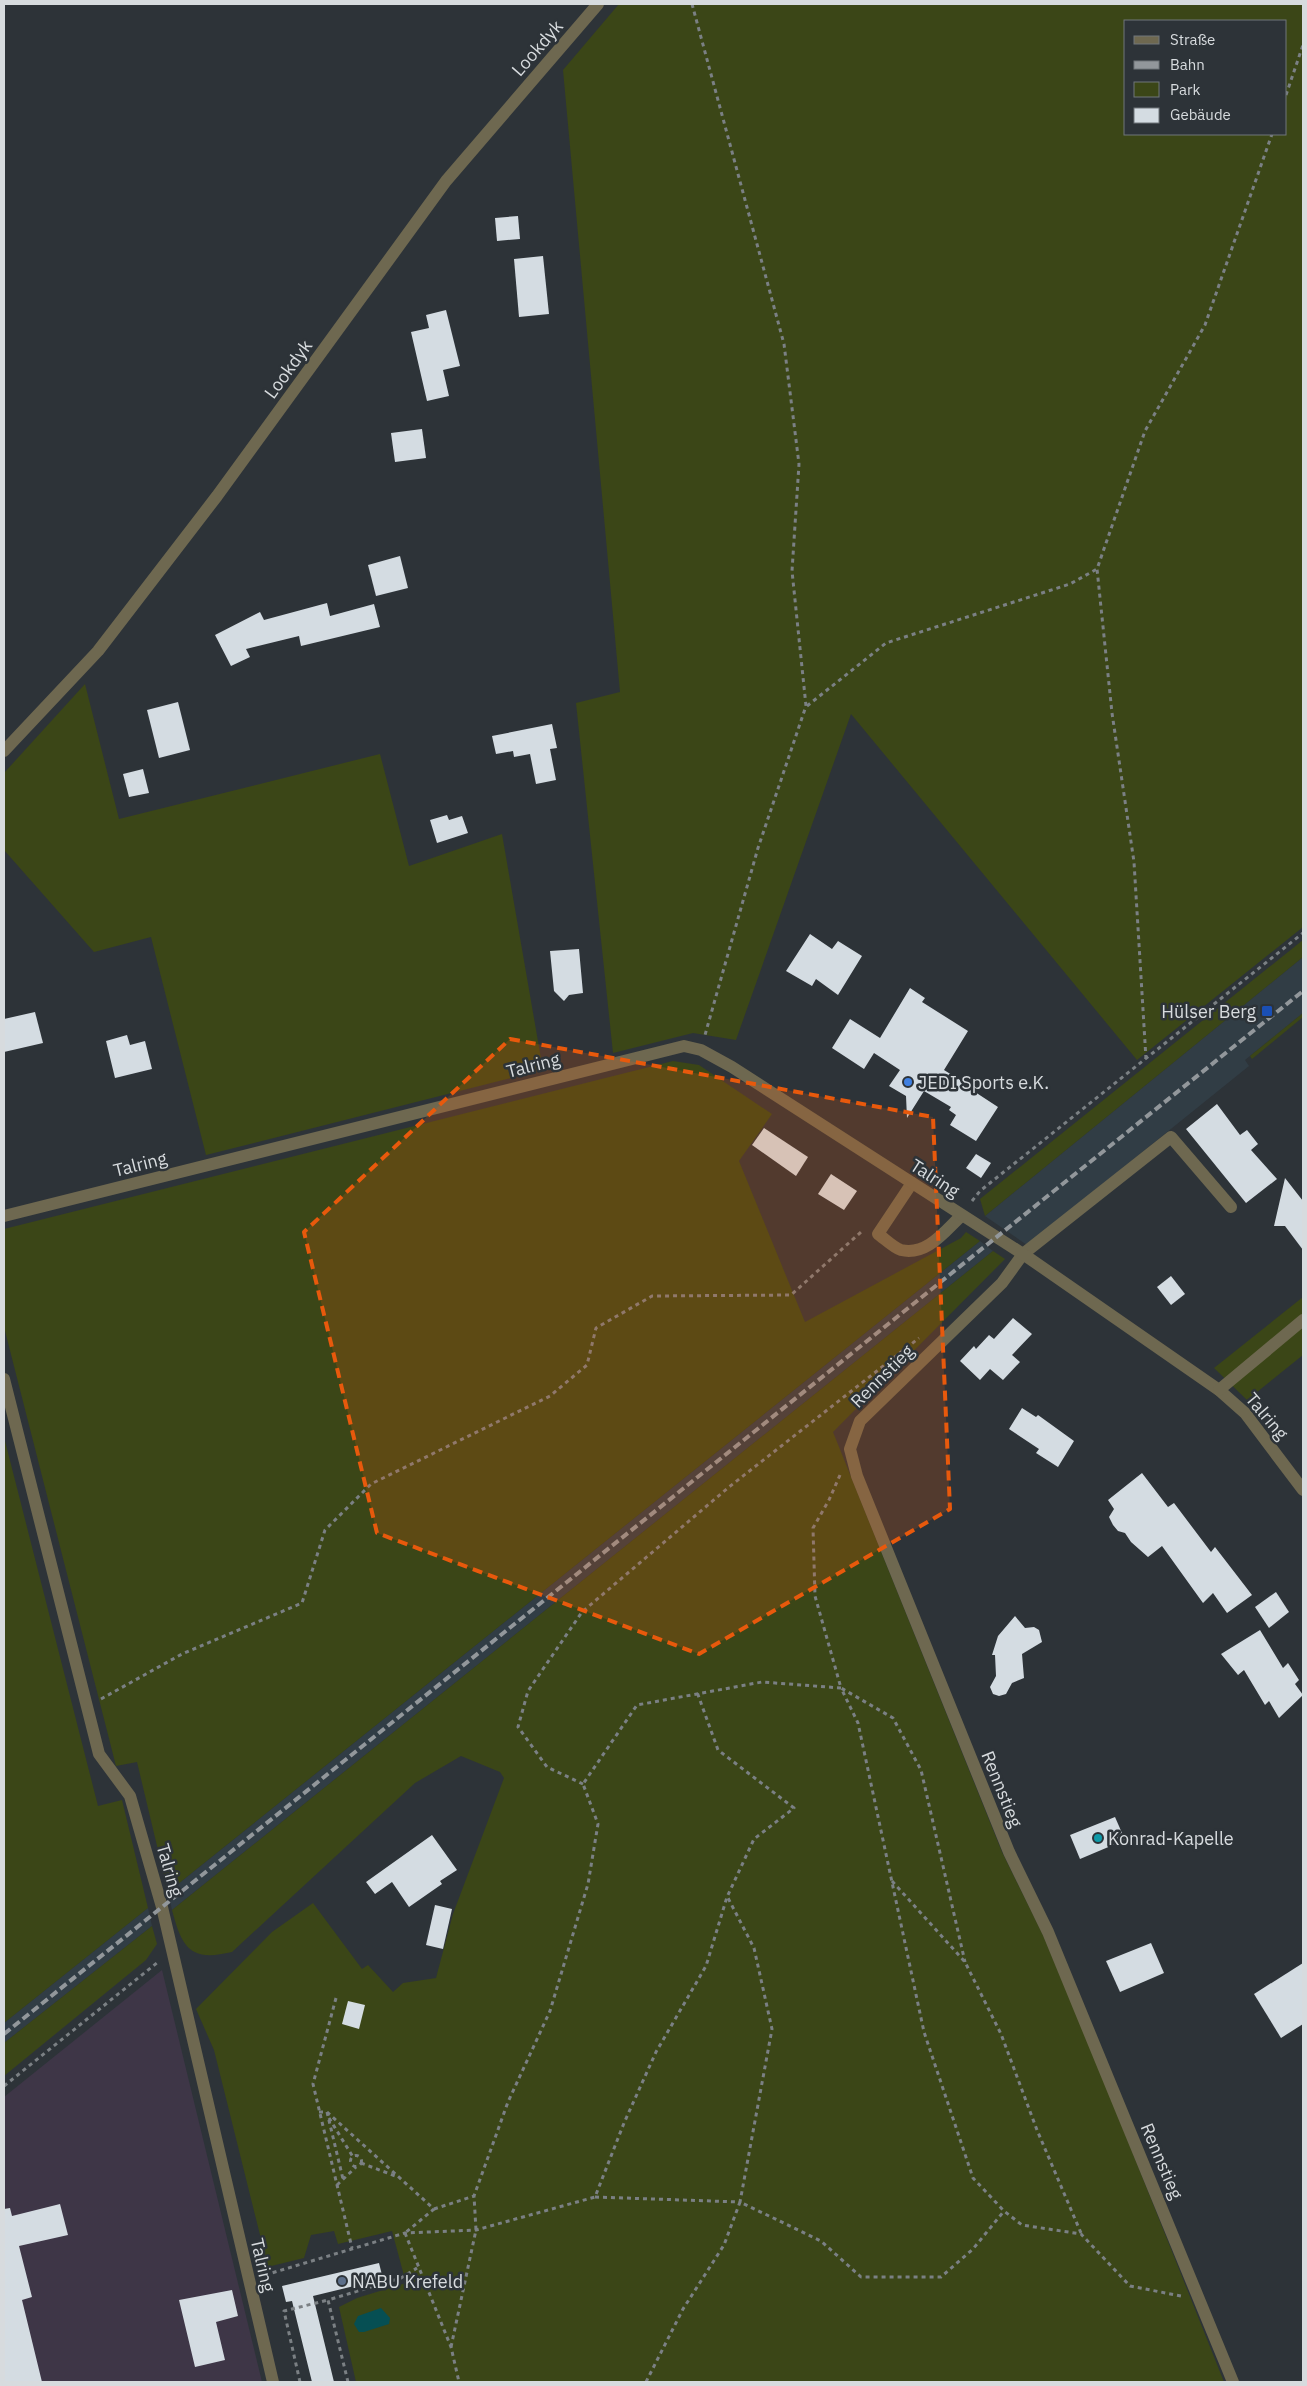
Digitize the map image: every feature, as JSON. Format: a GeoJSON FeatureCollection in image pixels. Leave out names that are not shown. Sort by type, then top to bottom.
{"type":"FeatureCollection","features":[{"type":"Feature","properties":{"kind":"street","name":"Lookdyk"},"geometry":{"type":"LineString","coordinates":[[4,752],[98,651],[217,496],[446,181],[598,4]]}},
{"type":"Feature","properties":{"kind":"street","name":"Talring"},"geometry":{"type":"LineString","coordinates":[[4,1216],[684,1046],[701,1050],[732,1067],[961,1216],[1023,1254],[1219,1390],[1245,1412],[1303,1490]]}},
{"type":"Feature","properties":{"kind":"street"},"geometry":{"type":"LineString","coordinates":[[1023,1254],[1171,1137],[1231,1207]]}},
{"type":"Feature","properties":{"kind":"street"},"geometry":{"type":"LineString","coordinates":[[912,1183],[878,1234],[901,1250],[919,1250],[936,1241],[961,1216]]}},
{"type":"Feature","properties":{"kind":"street","name":"Rennstieg"},"geometry":{"type":"LineString","coordinates":[[1023,1254],[1002,1283],[860,1421],[850,1449],[857,1476],[1009,1852],[1048,1932],[1233,2382]]}},
{"type":"Feature","properties":{"kind":"street","name":"Talring"},"geometry":{"type":"LineString","coordinates":[[1219,1390],[1303,1320]]}},
{"type":"Feature","properties":{"kind":"street","name":"Talring"},"geometry":{"type":"LineString","coordinates":[[4,1379],[99,1754],[130,1796],[172,1950],[273,2382]]}},
{"type":"Feature","properties":{"kind":"path"},"geometry":{"type":"LineString","coordinates":[[692,4],[784,344],[799,464],[792,571],[806,706],[758,848],[701,1050]]}},
{"type":"Feature","properties":{"kind":"path"},"geometry":{"type":"LineString","coordinates":[[1287,92],[1303,45]]}},
{"type":"Feature","properties":{"kind":"path"},"geometry":{"type":"LineString","coordinates":[[1146,1059],[1134,862],[1112,713],[1097,569],[1145,431],[1205,325],[1272,135]]}},
{"type":"Feature","properties":{"kind":"path"},"geometry":{"type":"LineString","coordinates":[[806,706],[886,643],[1070,584],[1097,569]]}},
{"type":"Feature","properties":{"kind":"path"},"geometry":{"type":"LineString","coordinates":[[961,1216],[980,1191],[1303,932]]}},
{"type":"Feature","properties":{"kind":"path"},"geometry":{"type":"LineString","coordinates":[[87,1706],[182,1654],[302,1603],[325,1530],[371,1484],[550,1396],[587,1364],[596,1328],[652,1296],[791,1295],[864,1230],[878,1234]]}},
{"type":"Feature","properties":{"kind":"path"},"geometry":{"type":"LineString","coordinates":[[450,2347],[476,2230],[474,2196],[508,2102],[550,2011],[588,1884],[598,1824],[583,1784],[547,1767],[518,1727],[528,1691],[582,1612],[728,1487],[895,1356],[928,1333]]}},
{"type":"Feature","properties":{"kind":"path"},"geometry":{"type":"LineString","coordinates":[[850,1449],[829,1500],[814,1528],[815,1596],[841,1688],[858,1722],[924,2032],[973,2178],[1004,2211],[1022,2224],[1081,2234]]}},
{"type":"Feature","properties":{"kind":"path"},"geometry":{"type":"LineString","coordinates":[[583,1784],[637,1705],[697,1692],[762,1682],[841,1688],[893,1718],[921,1770],[964,1962]]}},
{"type":"Feature","properties":{"kind":"path"},"geometry":{"type":"LineString","coordinates":[[595,2197],[624,2123],[656,2052],[706,1966],[727,1897],[754,1839],[794,1808],[718,1750],[697,1692]]}},
{"type":"Feature","properties":{"kind":"path"},"geometry":{"type":"LineString","coordinates":[[892,1881],[964,1962],[1001,2034],[1037,2130],[1081,2234],[1130,2286],[1199,2299]]}},
{"type":"Feature","properties":{"kind":"path"},"geometry":{"type":"LineString","coordinates":[[646,2382],[683,2309],[724,2246],[740,2202],[772,2030],[754,1948],[727,1897]]}},
{"type":"Feature","properties":{"kind":"path"},"geometry":{"type":"LineString","coordinates":[[4,2086],[172,1950]]}},
{"type":"Feature","properties":{"kind":"path"},"geometry":{"type":"LineString","coordinates":[[336,1998],[314,2084],[352,2248]]}},
{"type":"Feature","properties":{"kind":"path"},"geometry":{"type":"LineString","coordinates":[[319,2112],[327,2112],[434,2209]]}},
{"type":"Feature","properties":{"kind":"path"},"geometry":{"type":"LineString","coordinates":[[327,2112],[343,2179]]}},
{"type":"Feature","properties":{"kind":"path"},"geometry":{"type":"LineString","coordinates":[[328,2118],[353,2157],[351,2162],[356,2167]]}},
{"type":"Feature","properties":{"kind":"path"},"geometry":{"type":"LineString","coordinates":[[353,2157],[360,2158],[361,2163],[400,2178]]}},
{"type":"Feature","properties":{"kind":"path"},"geometry":{"type":"LineString","coordinates":[[337,2185],[361,2163]]}},
{"type":"Feature","properties":{"kind":"path"},"geometry":{"type":"LineString","coordinates":[[405,2233],[434,2209],[474,2196]]}},
{"type":"Feature","properties":{"kind":"path"},"geometry":{"type":"LineString","coordinates":[[248,2281],[405,2233],[476,2230],[595,2197],[740,2202],[821,2241],[861,2277],[941,2277],[973,2249],[1004,2211]]}},
{"type":"Feature","properties":{"kind":"path"},"geometry":{"type":"LineString","coordinates":[[405,2233],[417,2268],[450,2347],[458,2382]]}},
{"type":"Feature","properties":{"kind":"path"},"geometry":{"type":"LineString","coordinates":[[300,2382],[284,2311],[401,2278],[417,2268]]}},
{"type":"Feature","properties":{"kind":"path"},"geometry":{"type":"LineString","coordinates":[[328,2300],[348,2382]]}},
{"type":"Feature","properties":{"kind":"highlighted area"},"geometry":{"type":"Polygon","coordinates":[[[510,1039],[933,1117],[950,1509],[699,1654],[377,1533],[304,1232],[510,1039]]]}},
{"type":"Feature","properties":{"kind":"shaded area"},"geometry":{"type":"Polygon","coordinates":[[[1303,957],[1303,1013],[1245,1060],[1249,1066],[1027,1245],[985,1216],[1303,957]]]}},
{"type":"Feature","properties":{"kind":"shaded area"},"geometry":{"type":"Polygon","coordinates":[[[980,1241],[993,1251],[172,1910],[168,1892],[980,1241]]]}},
{"type":"Feature","properties":{"kind":"shaded area"},"geometry":{"type":"Polygon","coordinates":[[[148,1908],[152,1926],[4,2043],[4,2023],[148,1908]]]}},
{"type":"Feature","properties":{"kind":"shaded area"},"geometry":{"type":"Polygon","coordinates":[[[162,1970],[262,2382],[4,2382],[4,2097],[162,1970]]]}},
{"type":"Feature","properties":{"kind":"green space"},"geometry":{"type":"Polygon","coordinates":[[[619,4],[1303,4],[1303,927],[1137,1060],[851,714],[736,1040],[693,1033],[613,1053],[576,703],[620,692],[563,70],[619,4]]]}},
{"type":"Feature","properties":{"kind":"green space"},"geometry":{"type":"Polygon","coordinates":[[[85,684],[119,819],[380,754],[409,866],[502,834],[543,1070],[206,1155],[151,937],[94,952],[4,850],[4,773],[85,684]]]}},
{"type":"Feature","properties":{"kind":"green space"},"geometry":{"type":"Polygon","coordinates":[[[1303,940],[1303,957],[985,1216],[980,1199],[1303,940]]]}},
{"type":"Feature","properties":{"kind":"green space"},"geometry":{"type":"Polygon","coordinates":[[[1303,1013],[1303,1017],[1252,1059],[1250,1056],[1303,1013]]]}},
{"type":"Feature","properties":{"kind":"green space"},"geometry":{"type":"Polygon","coordinates":[[[673,1061],[699,1065],[772,1114],[739,1161],[805,1322],[961,1238],[966,1232],[980,1241],[168,1892],[137,1762],[116,1766],[4,1327],[4,1229],[673,1061]]]}},
{"type":"Feature","properties":{"kind":"green space"},"geometry":{"type":"Polygon","coordinates":[[[993,1251],[1005,1259],[833,1432],[1002,1852],[1043,1935],[1100,2071],[1224,2382],[356,2382],[339,2307],[357,2298],[406,2283],[392,2231],[338,2244],[334,2231],[311,2235],[304,2258],[259,2269],[261,2239],[214,2050],[196,2009],[272,1932],[313,1903],[362,1969],[368,1965],[393,1992],[403,1983],[436,1978],[453,1914],[504,1778],[500,1772],[461,1756],[415,1783],[232,1952],[206,1955],[190,1949],[184,1943],[172,1910],[993,1251]]]}},
{"type":"Feature","properties":{"kind":"green space"},"geometry":{"type":"Polygon","coordinates":[[[1303,1297],[1303,1355],[1247,1400],[1214,1368],[1303,1297]]]}},
{"type":"Feature","properties":{"kind":"green space"},"geometry":{"type":"Polygon","coordinates":[[[4,1437],[98,1806],[122,1800],[148,1908],[4,2023],[4,1437]]]}},
{"type":"Feature","properties":{"kind":"green space"},"geometry":{"type":"Polygon","coordinates":[[[152,1926],[157,1944],[146,1960],[4,2076],[4,2043],[152,1926]]]}},
{"type":"Feature","properties":{"kind":"water"},"geometry":{"type":"Polygon","coordinates":[[[381,2308],[390,2318],[389,2324],[359,2332],[354,2324],[358,2316],[381,2308]]]}},
{"type":"Feature","properties":{"kind":"building"},"geometry":{"type":"Polygon","coordinates":[[[518,216],[520,239],[497,241],[495,218],[518,216]]]}},
{"type":"Feature","properties":{"kind":"building"},"geometry":{"type":"Polygon","coordinates":[[[543,256],[549,314],[519,317],[514,259],[543,256]]]}},
{"type":"Feature","properties":{"kind":"building"},"geometry":{"type":"Polygon","coordinates":[[[446,310],[460,366],[443,370],[449,396],[427,401],[411,332],[429,328],[426,315],[446,310]]]}},
{"type":"Feature","properties":{"kind":"building"},"geometry":{"type":"Polygon","coordinates":[[[422,429],[426,458],[395,462],[391,433],[422,429]]]}},
{"type":"Feature","properties":{"kind":"building"},"geometry":{"type":"Polygon","coordinates":[[[400,556],[408,588],[376,596],[368,565],[400,556]]]}},
{"type":"Feature","properties":{"kind":"building"},"geometry":{"type":"Polygon","coordinates":[[[327,603],[330,616],[374,604],[380,627],[301,646],[299,636],[246,649],[250,657],[231,666],[215,635],[260,612],[264,620],[327,603]]]}},
{"type":"Feature","properties":{"kind":"building"},"geometry":{"type":"Polygon","coordinates":[[[178,702],[190,750],[159,758],[147,710],[178,702]]]}},
{"type":"Feature","properties":{"kind":"building"},"geometry":{"type":"Polygon","coordinates":[[[552,724],[557,748],[550,749],[556,780],[536,784],[530,754],[514,757],[513,751],[496,754],[492,736],[552,724]]]}},
{"type":"Feature","properties":{"kind":"building"},"geometry":{"type":"Polygon","coordinates":[[[143,769],[149,793],[129,797],[123,774],[143,769]]]}},
{"type":"Feature","properties":{"kind":"building"},"geometry":{"type":"Polygon","coordinates":[[[447,815],[449,820],[462,816],[468,833],[437,843],[430,820],[447,815]]]}},
{"type":"Feature","properties":{"kind":"building"},"geometry":{"type":"Polygon","coordinates":[[[810,934],[832,949],[838,941],[862,956],[838,995],[816,979],[812,986],[786,971],[810,934]]]}},
{"type":"Feature","properties":{"kind":"building"},"geometry":{"type":"Polygon","coordinates":[[[579,949],[583,993],[569,995],[564,1001],[554,991],[550,951],[579,949]]]}},
{"type":"Feature","properties":{"kind":"building"},"geometry":{"type":"Polygon","coordinates":[[[910,988],[925,998],[922,1002],[968,1031],[944,1070],[976,1090],[975,1092],[998,1107],[976,1141],[950,1125],[956,1115],[949,1110],[951,1107],[924,1091],[907,1118],[906,1096],[889,1086],[900,1070],[874,1053],[864,1069],[832,1048],[850,1019],[880,1038],[910,988]]]}},
{"type":"Feature","properties":{"kind":"building"},"geometry":{"type":"Polygon","coordinates":[[[35,1012],[43,1043],[4,1052],[4,1019],[35,1012]]]}},
{"type":"Feature","properties":{"kind":"building"},"geometry":{"type":"Polygon","coordinates":[[[127,1035],[130,1045],[145,1041],[152,1069],[115,1078],[106,1041],[127,1035]]]}},
{"type":"Feature","properties":{"kind":"building"},"geometry":{"type":"Polygon","coordinates":[[[1217,1104],[1240,1135],[1247,1130],[1258,1144],[1251,1150],[1277,1179],[1246,1203],[1186,1129],[1217,1104]]]}},
{"type":"Feature","properties":{"kind":"building"},"geometry":{"type":"Polygon","coordinates":[[[764,1128],[808,1157],[796,1176],[752,1145],[764,1128]]]}},
{"type":"Feature","properties":{"kind":"building"},"geometry":{"type":"Polygon","coordinates":[[[976,1154],[991,1163],[981,1178],[966,1168],[976,1154]]]}},
{"type":"Feature","properties":{"kind":"building"},"geometry":{"type":"Polygon","coordinates":[[[831,1174],[857,1191],[844,1210],[818,1194],[831,1174]]]}},
{"type":"Feature","properties":{"kind":"building"},"geometry":{"type":"Polygon","coordinates":[[[1285,1178],[1303,1201],[1303,1250],[1285,1226],[1274,1226],[1285,1178]]]}},
{"type":"Feature","properties":{"kind":"building"},"geometry":{"type":"Polygon","coordinates":[[[1171,1276],[1185,1294],[1171,1305],[1157,1287],[1171,1276]]]}},
{"type":"Feature","properties":{"kind":"building"},"geometry":{"type":"Polygon","coordinates":[[[1013,1318],[1032,1334],[1012,1355],[1020,1362],[1003,1380],[990,1369],[980,1380],[960,1361],[974,1346],[976,1349],[989,1335],[994,1339],[1013,1318]]]}},
{"type":"Feature","properties":{"kind":"building"},"geometry":{"type":"Polygon","coordinates":[[[1022,1408],[1036,1417],[1038,1415],[1074,1441],[1058,1467],[1036,1453],[1039,1449],[1009,1429],[1022,1408]]]}},
{"type":"Feature","properties":{"kind":"building"},"geometry":{"type":"Polygon","coordinates":[[[1142,1473],[1168,1507],[1174,1503],[1211,1552],[1215,1547],[1252,1595],[1227,1613],[1213,1593],[1203,1603],[1162,1546],[1148,1557],[1131,1542],[1125,1533],[1118,1531],[1109,1517],[1114,1509],[1108,1500],[1142,1473]]]}},
{"type":"Feature","properties":{"kind":"building"},"geometry":{"type":"Polygon","coordinates":[[[1276,1592],[1289,1612],[1269,1628],[1255,1607],[1276,1592]]]}},
{"type":"Feature","properties":{"kind":"building"},"geometry":{"type":"Polygon","coordinates":[[[1015,1616],[1025,1628],[1034,1627],[1039,1630],[1042,1642],[1022,1654],[1024,1678],[1012,1683],[1006,1694],[999,1696],[993,1694],[990,1687],[996,1676],[995,1655],[992,1655],[998,1636],[1015,1616]]]}},
{"type":"Feature","properties":{"kind":"building"},"geometry":{"type":"Polygon","coordinates":[[[1260,1630],[1283,1668],[1288,1663],[1299,1680],[1295,1684],[1303,1695],[1279,1718],[1269,1701],[1265,1705],[1244,1670],[1238,1675],[1221,1654],[1260,1630]]]}},
{"type":"Feature","properties":{"kind":"building","name":"Konrad-Kapelle"},"geometry":{"type":"Polygon","coordinates":[[[1115,1817],[1125,1840],[1080,1859],[1070,1835],[1115,1817]]]}},
{"type":"Feature","properties":{"kind":"building"},"geometry":{"type":"Polygon","coordinates":[[[432,1835],[457,1870],[440,1881],[442,1884],[409,1907],[392,1882],[375,1894],[366,1882],[432,1835]]]}},
{"type":"Feature","properties":{"kind":"building"},"geometry":{"type":"Polygon","coordinates":[[[435,1905],[452,1909],[443,1949],[426,1945],[435,1905]]]}},
{"type":"Feature","properties":{"kind":"building"},"geometry":{"type":"Polygon","coordinates":[[[1151,1943],[1164,1973],[1120,1992],[1106,1961],[1151,1943]]]}},
{"type":"Feature","properties":{"kind":"building"},"geometry":{"type":"Polygon","coordinates":[[[1303,1963],[1303,2024],[1281,2038],[1254,1994],[1303,1963]]]}},
{"type":"Feature","properties":{"kind":"building"},"geometry":{"type":"Polygon","coordinates":[[[348,2001],[365,2005],[359,2029],[342,2024],[348,2001]]]}},
{"type":"Feature","properties":{"kind":"building"},"geometry":{"type":"Polygon","coordinates":[[[60,2204],[68,2235],[19,2246],[32,2297],[22,2300],[42,2382],[4,2382],[4,2209],[10,2208],[12,2216],[60,2204]]]}},
{"type":"Feature","properties":{"kind":"building"},"geometry":{"type":"Polygon","coordinates":[[[379,2263],[383,2279],[313,2296],[334,2382],[312,2382],[292,2301],[286,2302],[282,2286],[379,2263]]]}},
{"type":"Feature","properties":{"kind":"building"},"geometry":{"type":"Polygon","coordinates":[[[232,2290],[238,2316],[216,2322],[225,2360],[195,2367],[179,2300],[232,2290]]]}},
{"type":"Feature","properties":{"kind":"railway"},"geometry":{"type":"LineString","coordinates":[[4,2034],[1303,991]]}},
{"type":"Feature","properties":{"kind":"place","name":"Hülser Berg"},"geometry":{"type":"Point","coordinates":[1267,1011]}},
{"type":"Feature","properties":{"kind":"place","name":"JEDI Sports e.K."},"geometry":{"type":"Point","coordinates":[908,1082]}},
{"type":"Feature","properties":{"kind":"place","name":"Konrad-Kapelle"},"geometry":{"type":"Point","coordinates":[1098,1838]}},
{"type":"Feature","properties":{"kind":"place","name":"NABU Krefeld"},"geometry":{"type":"Point","coordinates":[342,2281]}}]}
